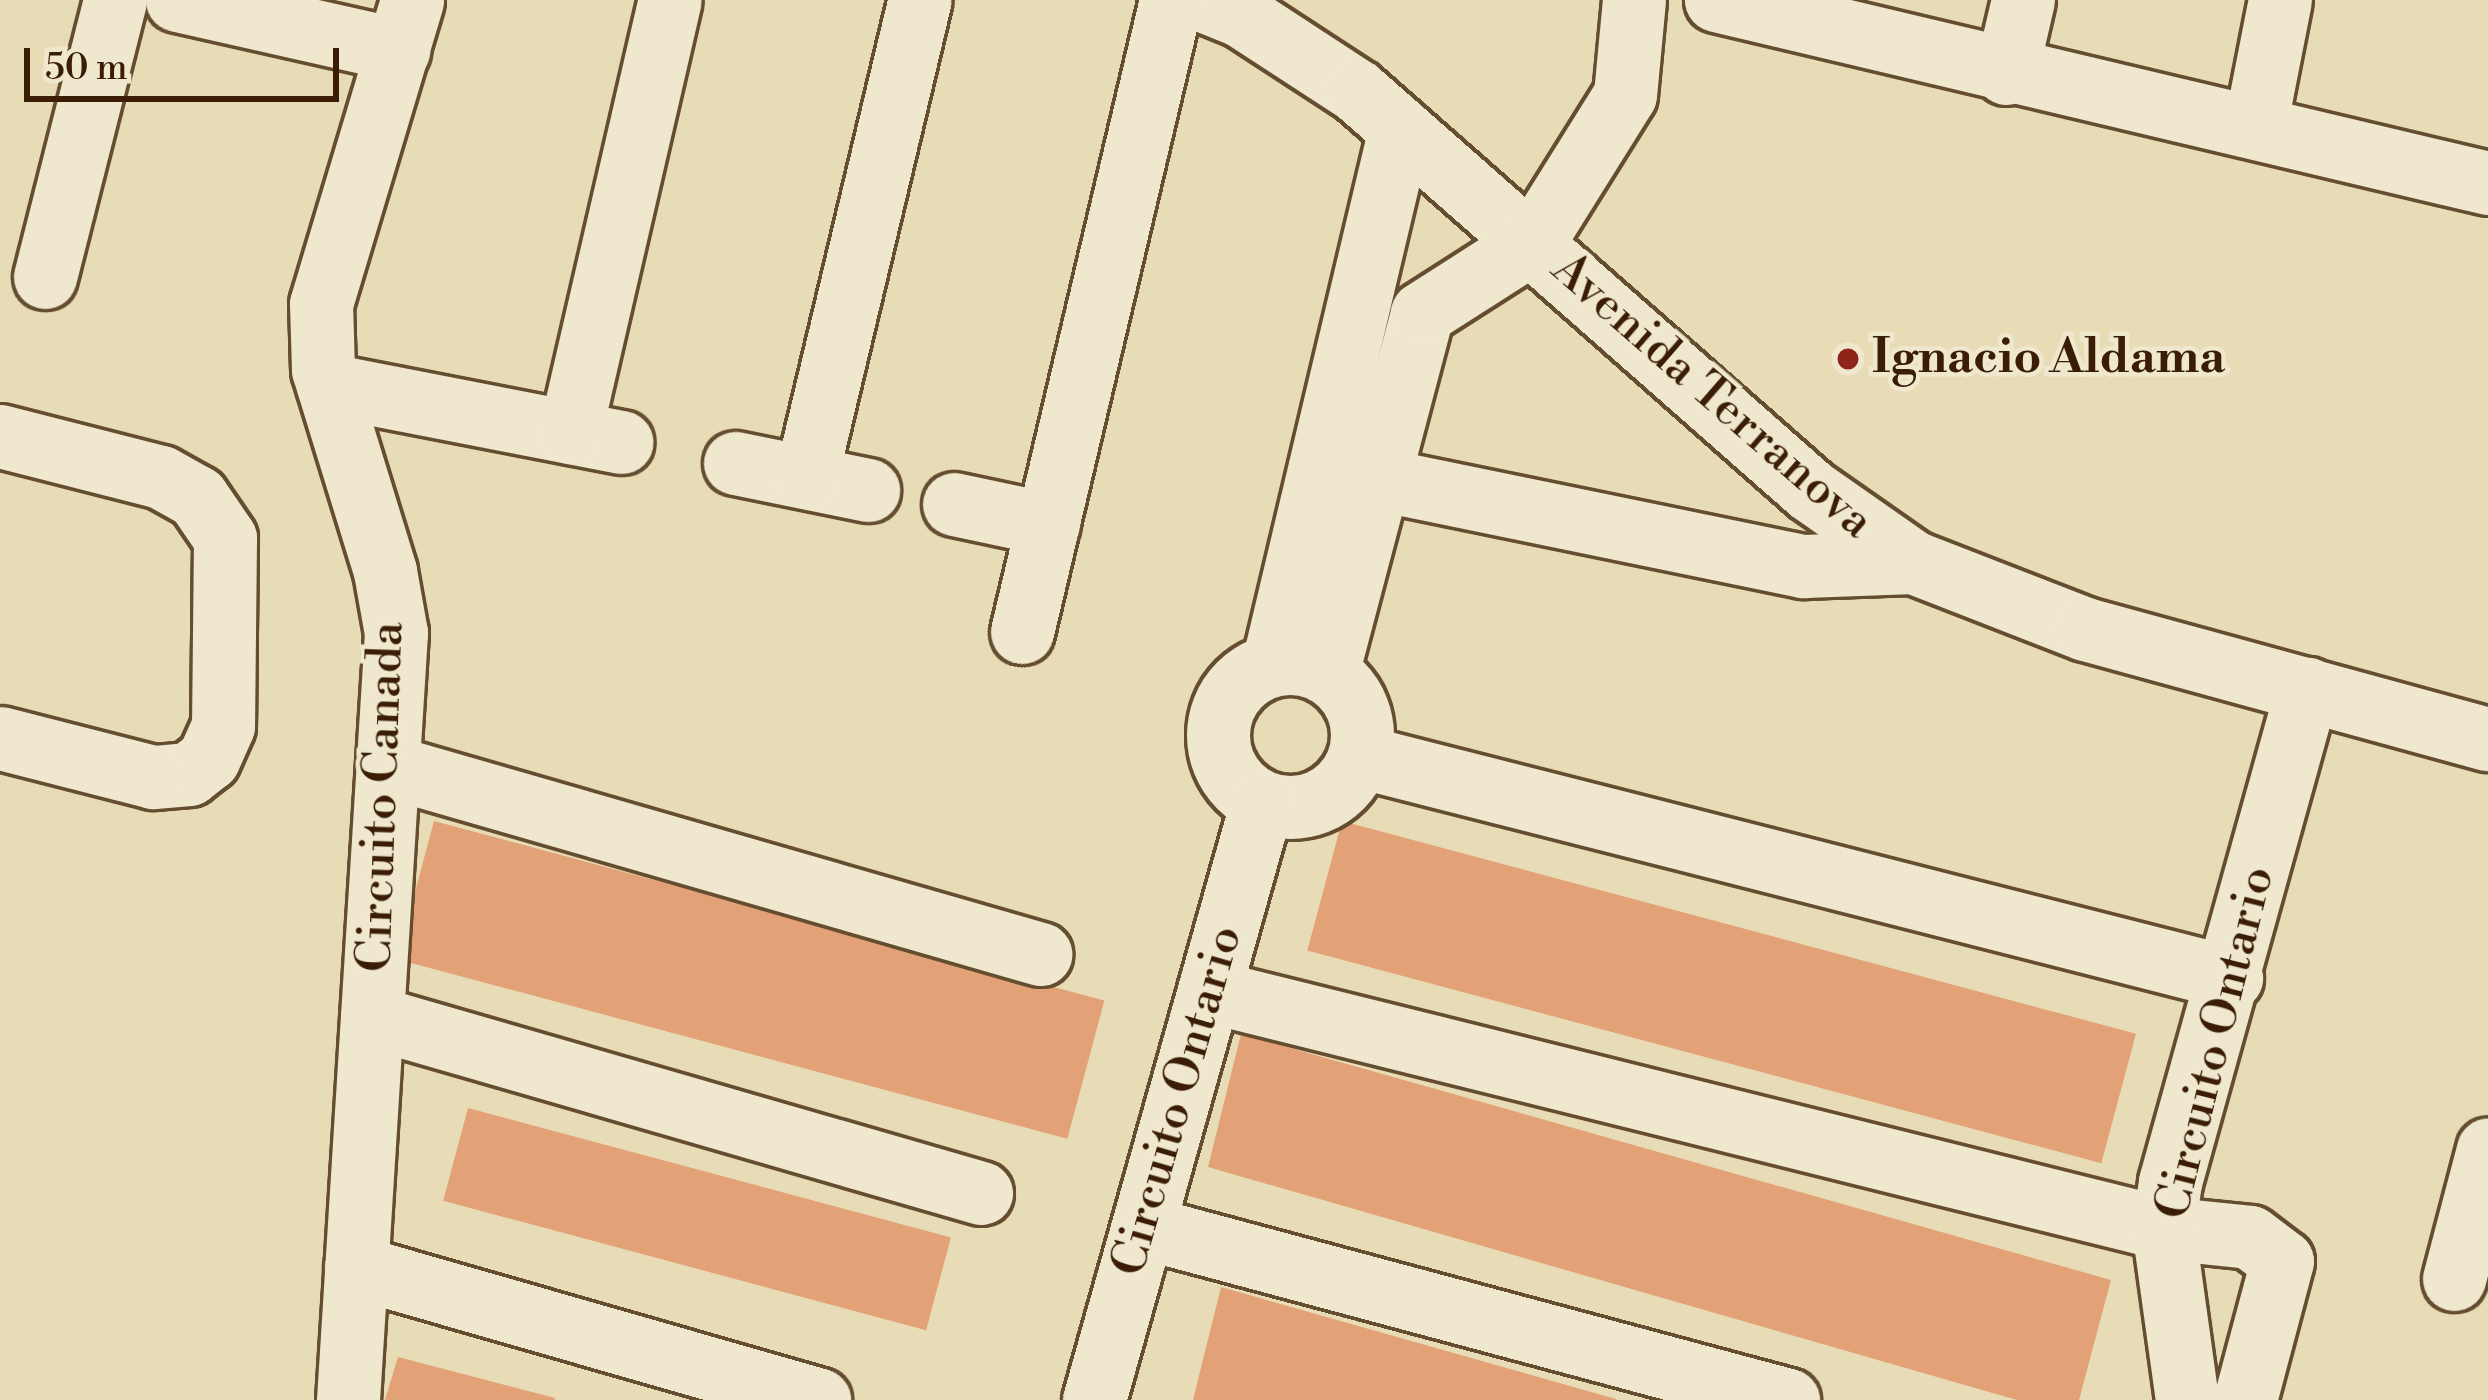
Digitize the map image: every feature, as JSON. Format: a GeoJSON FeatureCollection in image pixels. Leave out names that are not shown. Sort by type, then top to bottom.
{"type":"FeatureCollection","features":[{"type":"Feature","properties":{"kind":"street"},"geometry":{"type":"LineString","coordinates":[[45,277],[115,0]]}},
{"type":"Feature","properties":{"kind":"street"},"geometry":{"type":"LineString","coordinates":[[177,0],[378,22]]}},
{"type":"Feature","properties":{"kind":"street"},"geometry":{"type":"LineString","coordinates":[[328,385],[596,437],[670,0]]}},
{"type":"Feature","properties":{"kind":"street"},"geometry":{"type":"LineString","coordinates":[[806,477],[920,0]]}},
{"type":"Feature","properties":{"kind":"street"},"geometry":{"type":"LineString","coordinates":[[1022,632],[1171,0]]}},
{"type":"Feature","properties":{"kind":"street","name":"Avenida Terranova"},"geometry":{"type":"LineString","coordinates":[[1203,0],[1318,66],[1400,129],[1810,490],[1913,562],[2085,628],[2488,739]]}},
{"type":"Feature","properties":{"kind":"street"},"geometry":{"type":"LineString","coordinates":[[1349,474],[1428,302],[1533,242],[1624,95],[1634,0]]}},
{"type":"Feature","properties":{"kind":"street"},"geometry":{"type":"LineString","coordinates":[[1716,0],[2006,73],[2488,182]]}},
{"type":"Feature","properties":{"kind":"street"},"geometry":{"type":"LineString","coordinates":[[2006,73],[2023,0]]}},
{"type":"Feature","properties":{"kind":"street"},"geometry":{"type":"LineString","coordinates":[[2255,127],[2280,0]]}},
{"type":"Feature","properties":{"kind":"street","name":"Circuito Canada"},"geometry":{"type":"LineString","coordinates":[[348,1400],[396,633],[380,550],[328,385],[321,304],[378,22]]}},
{"type":"Feature","properties":{"kind":"street"},"geometry":{"type":"LineString","coordinates":[[1300,668],[1349,474],[1400,129]]}},
{"type":"Feature","properties":{"kind":"street"},"geometry":{"type":"LineString","coordinates":[[0,436],[161,477],[197,496],[225,538],[223,726],[208,759],[189,774],[153,776],[0,738]]}},
{"type":"Feature","properties":{"kind":"street"},"geometry":{"type":"LineString","coordinates":[[735,463],[868,490]]}},
{"type":"Feature","properties":{"kind":"street"},"geometry":{"type":"LineString","coordinates":[[1349,474],[1804,566],[1913,562]]}},
{"type":"Feature","properties":{"kind":"street"},"geometry":{"type":"LineString","coordinates":[[954,504],[1048,524]]}},
{"type":"Feature","properties":{"kind":"street"},"geometry":{"type":"LineString","coordinates":[[1300,668],[1358,710],[1359,756],[1341,787],[1318,802],[1262,802],[1238,786],[1217,735],[1238,684],[1300,668]]}},
{"type":"Feature","properties":{"kind":"street","name":"Circuito Ontario"},"geometry":{"type":"LineString","coordinates":[[2187,1400],[2163,1228],[2308,689]]}},
{"type":"Feature","properties":{"kind":"street"},"geometry":{"type":"LineString","coordinates":[[1359,756],[2231,978]]}},
{"type":"Feature","properties":{"kind":"street"},"geometry":{"type":"LineString","coordinates":[[388,766],[1040,954]]}},
{"type":"Feature","properties":{"kind":"street","name":"Circuito Ontario"},"geometry":{"type":"LineString","coordinates":[[1094,1400],[1262,802]]}},
{"type":"Feature","properties":{"kind":"street"},"geometry":{"type":"LineString","coordinates":[[1209,991],[2163,1228],[2250,1237],[2282,1261],[2245,1400]]}},
{"type":"Feature","properties":{"kind":"street"},"geometry":{"type":"LineString","coordinates":[[372,1017],[981,1193]]}},
{"type":"Feature","properties":{"kind":"street"},"geometry":{"type":"LineString","coordinates":[[2454,1279],[2488,1149]]}},
{"type":"Feature","properties":{"kind":"street"},"geometry":{"type":"LineString","coordinates":[[1143,1227],[1789,1400]]}},
{"type":"Feature","properties":{"kind":"street"},"geometry":{"type":"LineString","coordinates":[[356,1267],[819,1400]]}},
{"type":"Feature","properties":{"kind":"building"},"geometry":{"type":"Polygon","coordinates":[[[434,821],[1104,1001],[1067,1139],[397,959],[434,821]]]}},
{"type":"Feature","properties":{"kind":"building"},"geometry":{"type":"Polygon","coordinates":[[[1342,821],[2136,1034],[2101,1163],[1307,950],[1342,821]]]}},
{"type":"Feature","properties":{"kind":"building"},"geometry":{"type":"Polygon","coordinates":[[[1241,1034],[2111,1280],[2079,1400],[2017,1400],[1208,1167],[1241,1034]]]}},
{"type":"Feature","properties":{"kind":"building"},"geometry":{"type":"Polygon","coordinates":[[[468,1108],[951,1237],[926,1330],[443,1201],[468,1108]]]}},
{"type":"Feature","properties":{"kind":"building"},"geometry":{"type":"Polygon","coordinates":[[[1221,1287],[1616,1399],[1616,1400],[1193,1400],[1221,1287]]]}},
{"type":"Feature","properties":{"kind":"building"},"geometry":{"type":"Polygon","coordinates":[[[398,1357],[555,1398],[555,1400],[385,1400],[398,1357]]]}},
{"type":"Feature","properties":{"kind":"place","name":"Ignacio Aldama"},"geometry":{"type":"Point","coordinates":[1848,359]}}]}
